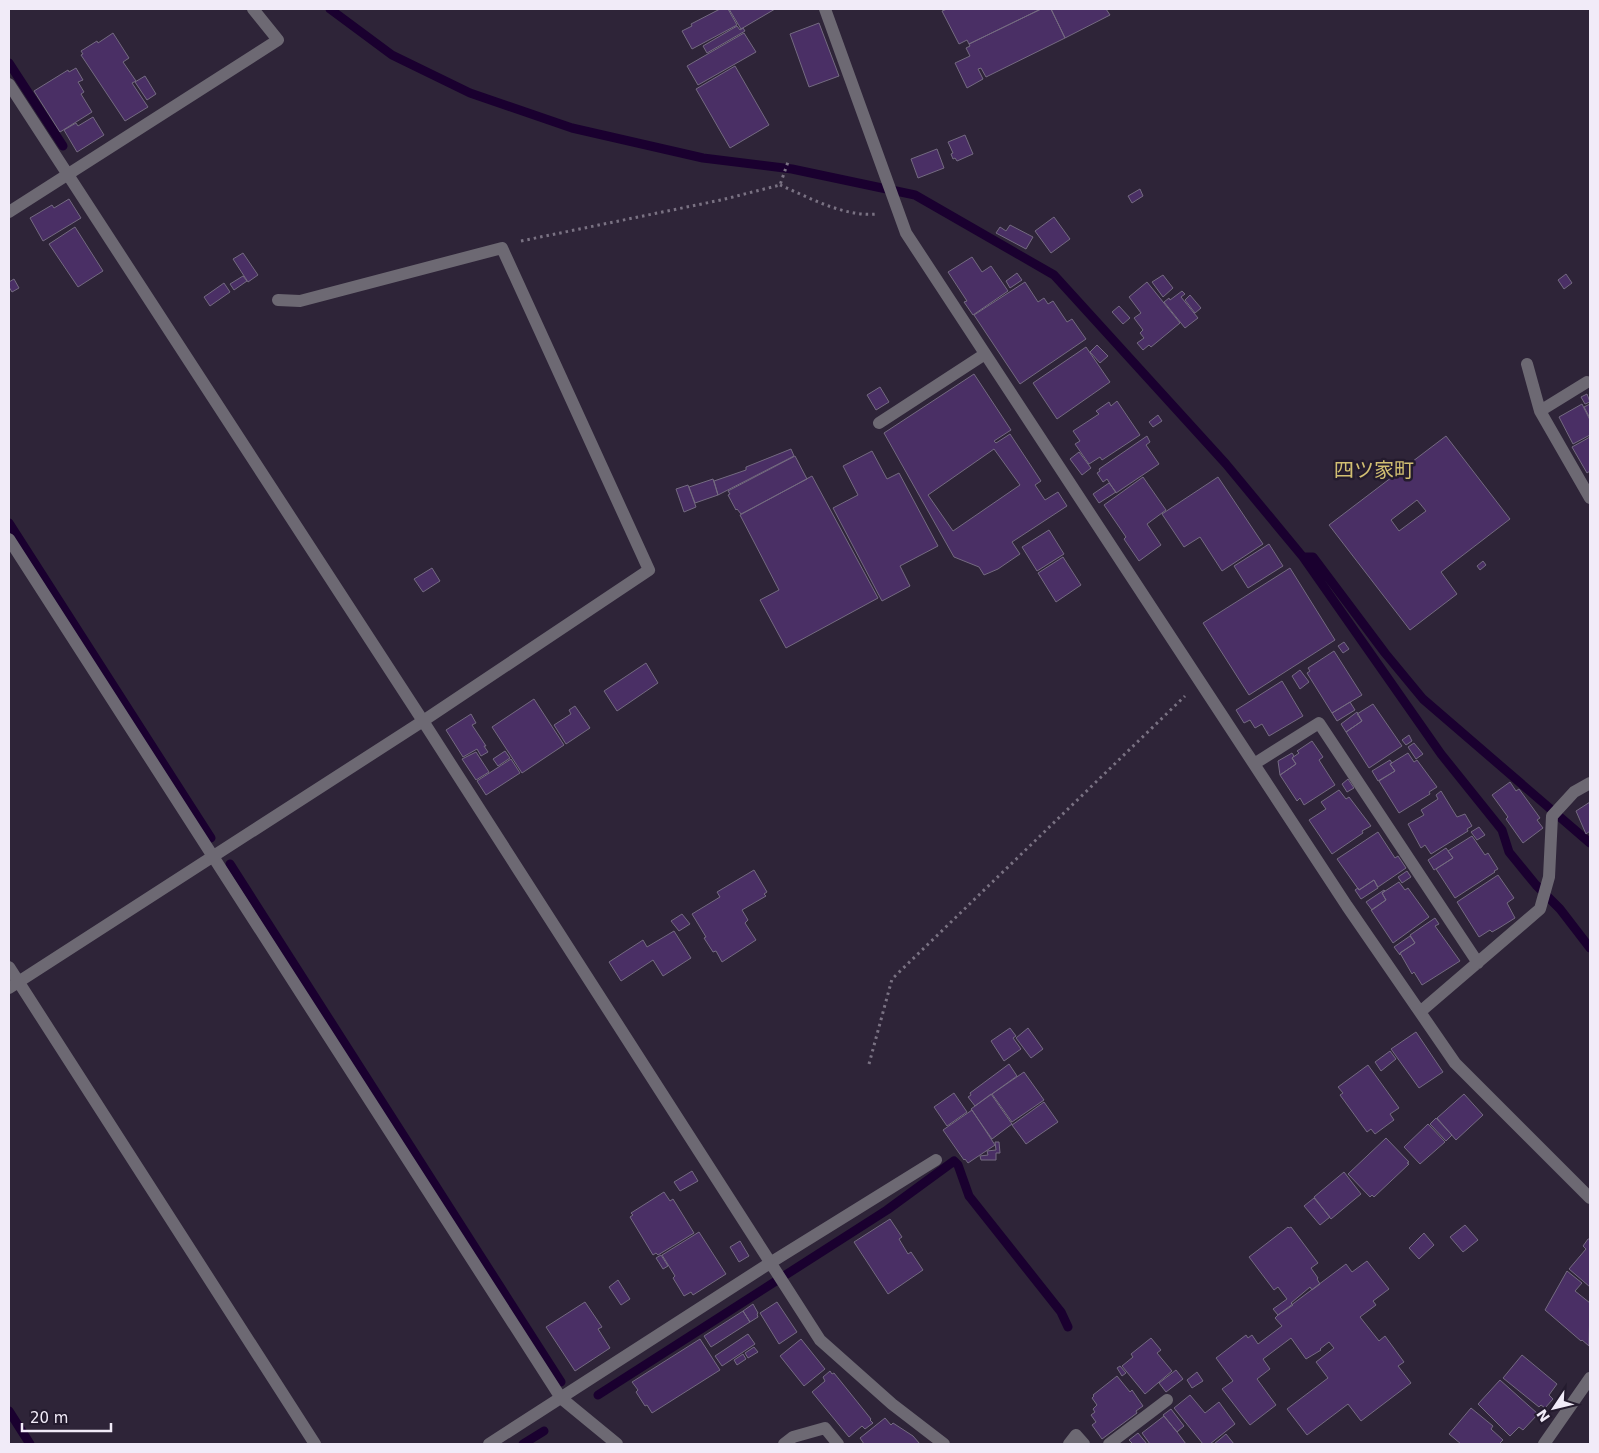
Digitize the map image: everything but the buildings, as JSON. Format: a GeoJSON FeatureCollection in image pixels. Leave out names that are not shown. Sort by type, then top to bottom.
{"type":"FeatureCollection","features":[{"type":"Feature","properties":{"kind":"street"},"geometry":{"type":"LineString","coordinates":[[9,212],[278,40],[253,9]]}},
{"type":"Feature","properties":{"kind":"street"},"geometry":{"type":"LineString","coordinates":[[825,9],[906,233],[1347,906],[1420,1012],[1456,1062],[1590,1198]]}},
{"type":"Feature","properties":{"kind":"street"},"geometry":{"type":"LineString","coordinates":[[9,84],[424,721],[820,1340],[892,1404],[944,1444]]}},
{"type":"Feature","properties":{"kind":"street"},"geometry":{"type":"LineString","coordinates":[[13,985],[424,721],[649,570],[502,248],[300,301],[278,300]]}},
{"type":"Feature","properties":{"kind":"street"},"geometry":{"type":"LineString","coordinates":[[879,423],[985,354]]}},
{"type":"Feature","properties":{"kind":"street"},"geometry":{"type":"LineString","coordinates":[[1527,364],[1540,411],[1590,498]]}},
{"type":"Feature","properties":{"kind":"street"},"geometry":{"type":"LineString","coordinates":[[1540,411],[1587,382]]}},
{"type":"Feature","properties":{"kind":"street"},"geometry":{"type":"LineString","coordinates":[[9,539],[561,1398],[617,1444]]}},
{"type":"Feature","properties":{"kind":"street"},"geometry":{"type":"LineString","coordinates":[[1254,764],[1319,723],[1478,963]]}},
{"type":"Feature","properties":{"kind":"street"},"geometry":{"type":"LineString","coordinates":[[1420,1012],[1540,909],[1549,877],[1552,816],[1574,792],[1590,783]]}},
{"type":"Feature","properties":{"kind":"street"},"geometry":{"type":"LineString","coordinates":[[9,967],[13,985],[314,1444]]}},
{"type":"Feature","properties":{"kind":"street"},"geometry":{"type":"LineString","coordinates":[[489,1444],[770,1263],[936,1160]]}},
{"type":"Feature","properties":{"kind":"street"},"geometry":{"type":"LineString","coordinates":[[1544,1444],[1590,1378]]}},
{"type":"Feature","properties":{"kind":"street"},"geometry":{"type":"LineString","coordinates":[[1109,1444],[1167,1400]]}},
{"type":"Feature","properties":{"kind":"street"},"geometry":{"type":"LineString","coordinates":[[784,1444],[793,1437],[825,1428],[838,1444]]}},
{"type":"Feature","properties":{"kind":"street"},"geometry":{"type":"LineString","coordinates":[[1070,1444],[1076,1435],[1084,1444]]}},
{"type":"Feature","properties":{"kind":"path"},"geometry":{"type":"LineString","coordinates":[[780,185],[789,159]]}},
{"type":"Feature","properties":{"kind":"path"},"geometry":{"type":"LineString","coordinates":[[502,248],[511,243],[721,200],[780,185],[833,207],[868,215],[881,214]]}},
{"type":"Feature","properties":{"kind":"path"},"geometry":{"type":"LineString","coordinates":[[868,1064],[892,979],[1200,682]]}},
{"type":"Feature","properties":{"kind":"waterway"},"geometry":{"type":"LineString","coordinates":[[330,9],[392,55],[470,93],[572,128],[703,158],[792,169],[915,195],[1054,275],[1226,464],[1303,557],[1441,754],[1502,830],[1509,852],[1536,885],[1560,909],[1590,948]]}},
{"type":"Feature","properties":{"kind":"waterway"},"geometry":{"type":"LineString","coordinates":[[9,63],[63,146]]}},
{"type":"Feature","properties":{"kind":"waterway"},"geometry":{"type":"LineString","coordinates":[[9,523],[211,838]]}},
{"type":"Feature","properties":{"kind":"waterway"},"geometry":{"type":"LineString","coordinates":[[1303,557],[1313,557],[1385,653],[1423,699],[1590,843]]}},
{"type":"Feature","properties":{"kind":"waterway"},"geometry":{"type":"LineString","coordinates":[[230,864],[561,1382]]}},
{"type":"Feature","properties":{"kind":"waterway"},"geometry":{"type":"LineString","coordinates":[[598,1395],[887,1210],[954,1161],[958,1165],[969,1196],[1061,1312],[1068,1327]]}},
{"type":"Feature","properties":{"kind":"waterway"},"geometry":{"type":"LineString","coordinates":[[9,1411],[30,1444]]}},
{"type":"Feature","properties":{"kind":"waterway"},"geometry":{"type":"LineString","coordinates":[[523,1444],[544,1431]]}},
{"type":"Feature","properties":{"kind":"district","name":"四ツ家町"},"geometry":{"type":"Point","coordinates":[1374,470]}}]}
